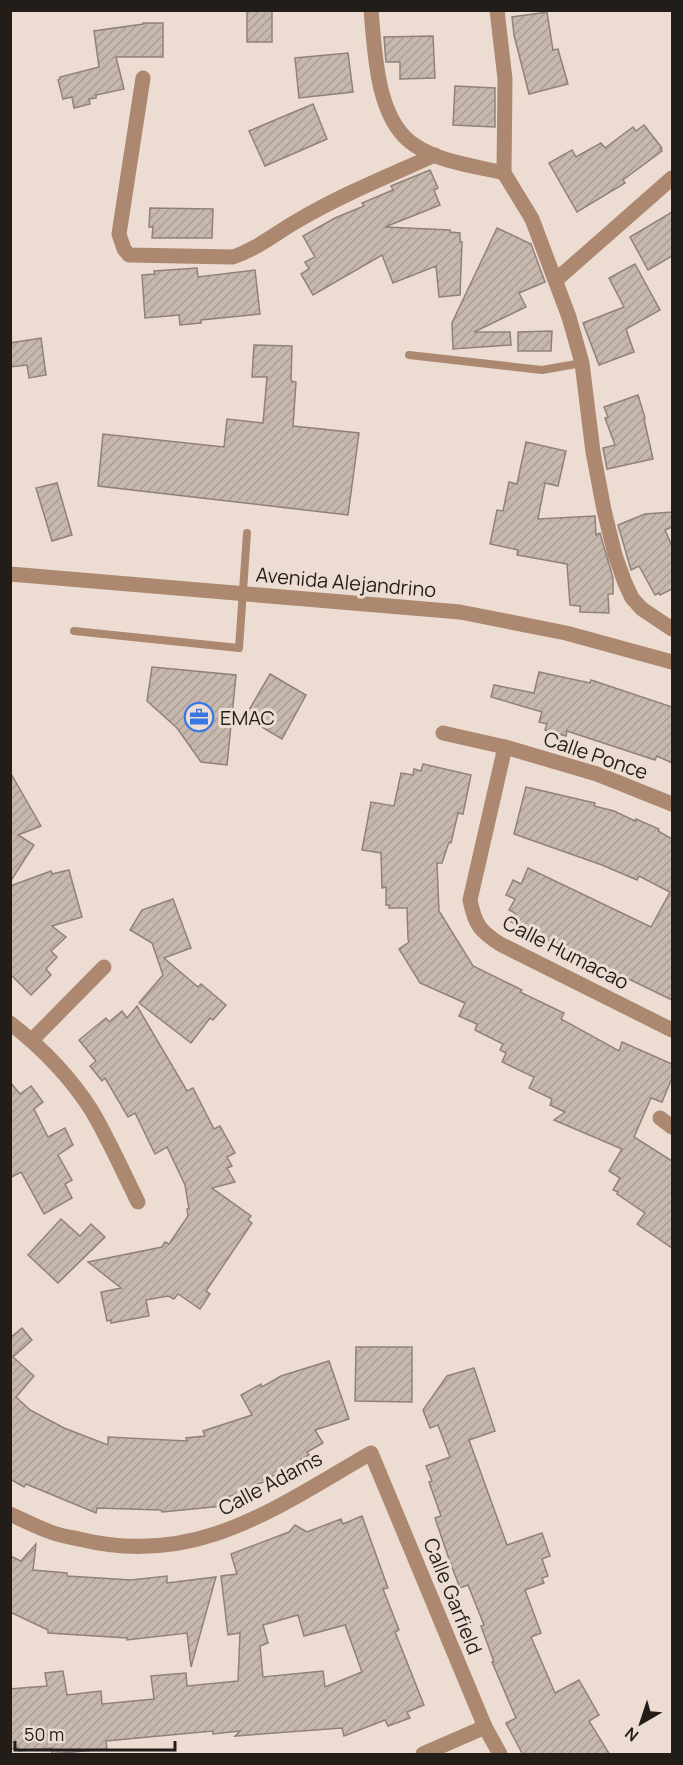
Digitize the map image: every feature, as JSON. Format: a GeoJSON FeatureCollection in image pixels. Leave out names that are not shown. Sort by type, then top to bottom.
{"type":"FeatureCollection","features":[{"type":"Feature","properties":{"kind":"street"},"geometry":{"type":"LineString","coordinates":[[371,10],[377,66],[385,103],[395,126],[416,147],[435,156],[504,173]]}},
{"type":"Feature","properties":{"kind":"street"},"geometry":{"type":"LineString","coordinates":[[497,10],[505,79],[504,173],[532,219],[569,316],[582,363],[593,452],[615,555],[632,598],[642,609],[672,629]]}},
{"type":"Feature","properties":{"kind":"street"},"geometry":{"type":"LineString","coordinates":[[143,78],[119,234],[124,249],[129,255],[233,257],[246,253],[297,221],[341,198],[435,156]]}},
{"type":"Feature","properties":{"kind":"street"},"geometry":{"type":"LineString","coordinates":[[556,280],[672,178]]}},
{"type":"Feature","properties":{"kind":"street","name":"Avenida Alejandrino"},"geometry":{"type":"LineString","coordinates":[[10,574],[460,612],[566,633],[672,662]]}},
{"type":"Feature","properties":{"kind":"street","name":"Calle Ponce"},"geometry":{"type":"LineString","coordinates":[[443,733],[505,747],[597,774],[672,804]]}},
{"type":"Feature","properties":{"kind":"street","name":"Calle Humacao"},"geometry":{"type":"LineString","coordinates":[[505,747],[471,900],[474,918],[482,932],[500,944],[672,1030]]}},
{"type":"Feature","properties":{"kind":"street"},"geometry":{"type":"LineString","coordinates":[[32,1040],[104,967]]}},
{"type":"Feature","properties":{"kind":"street"},"geometry":{"type":"LineString","coordinates":[[10,1023],[32,1040],[91,1110],[138,1202]]}},
{"type":"Feature","properties":{"kind":"street","name":"Calle Adams"},"geometry":{"type":"LineString","coordinates":[[10,1514],[49,1532],[96,1544],[133,1547],[170,1546],[217,1534],[258,1518],[372,1453]]}},
{"type":"Feature","properties":{"kind":"street","name":"Calle Garfield"},"geometry":{"type":"LineString","coordinates":[[372,1453],[485,1727],[500,1755]]}},
{"type":"Feature","properties":{"kind":"street"},"geometry":{"type":"LineString","coordinates":[[423,1755],[485,1727]]}},
{"type":"Feature","properties":{"kind":"lane"},"geometry":{"type":"LineString","coordinates":[[409,356],[542,370],[582,363]]}},
{"type":"Feature","properties":{"kind":"lane"},"geometry":{"type":"LineString","coordinates":[[74,631],[239,648],[248,533]]}},
{"type":"Feature","properties":{"kind":"building"},"geometry":{"type":"Polygon","coordinates":[[[247,10],[272,10],[272,42],[247,42],[247,10]]]}},
{"type":"Feature","properties":{"kind":"building"},"geometry":{"type":"Polygon","coordinates":[[[547,12],[553,50],[558,49],[568,84],[529,94],[514,35],[512,17],[547,12]]]}},
{"type":"Feature","properties":{"kind":"building"},"geometry":{"type":"Polygon","coordinates":[[[143,23],[163,23],[163,57],[116,57],[124,89],[96,95],[96,98],[89,99],[90,104],[74,108],[72,97],[63,99],[58,80],[60,77],[99,67],[94,31],[143,23]]]}},
{"type":"Feature","properties":{"kind":"building"},"geometry":{"type":"Polygon","coordinates":[[[433,36],[435,78],[400,79],[400,62],[386,62],[384,37],[433,36]]]}},
{"type":"Feature","properties":{"kind":"building"},"geometry":{"type":"Polygon","coordinates":[[[348,53],[353,92],[299,98],[295,58],[348,53]]]}},
{"type":"Feature","properties":{"kind":"building"},"geometry":{"type":"Polygon","coordinates":[[[455,86],[495,88],[495,127],[453,125],[455,86]]]}},
{"type":"Feature","properties":{"kind":"building"},"geometry":{"type":"Polygon","coordinates":[[[313,104],[327,139],[265,166],[249,131],[313,104]]]}},
{"type":"Feature","properties":{"kind":"building"},"geometry":{"type":"Polygon","coordinates":[[[644,125],[662,151],[623,180],[625,183],[577,212],[549,163],[572,150],[576,157],[601,143],[605,148],[633,127],[636,131],[644,125]]]}},
{"type":"Feature","properties":{"kind":"building"},"geometry":{"type":"Polygon","coordinates":[[[430,170],[438,188],[434,190],[440,205],[385,227],[450,230],[450,232],[460,233],[462,242],[460,295],[439,297],[436,266],[393,283],[382,255],[313,295],[301,274],[309,269],[305,262],[315,257],[303,236],[335,218],[364,206],[362,203],[393,190],[391,186],[430,170]]]}},
{"type":"Feature","properties":{"kind":"building"},"geometry":{"type":"Polygon","coordinates":[[[150,208],[213,209],[212,238],[152,238],[153,227],[149,227],[150,208]]]}},
{"type":"Feature","properties":{"kind":"building"},"geometry":{"type":"Polygon","coordinates":[[[672,212],[672,256],[648,270],[630,237],[672,212]]]}},
{"type":"Feature","properties":{"kind":"building"},"geometry":{"type":"Polygon","coordinates":[[[497,228],[531,244],[545,282],[519,293],[526,307],[474,332],[510,332],[511,345],[453,349],[452,323],[497,228]]]}},
{"type":"Feature","properties":{"kind":"building"},"geometry":{"type":"Polygon","coordinates":[[[635,264],[660,310],[626,329],[634,352],[599,365],[583,323],[624,307],[609,278],[635,264]]]}},
{"type":"Feature","properties":{"kind":"building"},"geometry":{"type":"Polygon","coordinates":[[[197,268],[198,277],[255,270],[260,314],[201,320],[201,323],[180,325],[179,315],[145,318],[142,275],[155,274],[154,271],[197,268]]]}},
{"type":"Feature","properties":{"kind":"building"},"geometry":{"type":"Polygon","coordinates":[[[552,331],[551,351],[518,351],[518,332],[552,331]]]}},
{"type":"Feature","properties":{"kind":"building"},"geometry":{"type":"Polygon","coordinates":[[[41,338],[46,375],[29,378],[27,365],[10,367],[10,343],[41,338]]]}},
{"type":"Feature","properties":{"kind":"building"},"geometry":{"type":"Polygon","coordinates":[[[254,345],[292,346],[291,381],[296,382],[293,426],[359,433],[348,515],[98,486],[103,434],[224,447],[227,419],[263,423],[267,377],[252,377],[254,345]]]}},
{"type":"Feature","properties":{"kind":"building"},"geometry":{"type":"Polygon","coordinates":[[[638,395],[653,459],[607,469],[603,448],[615,445],[605,418],[608,417],[604,407],[638,395]]]}},
{"type":"Feature","properties":{"kind":"building"},"geometry":{"type":"Polygon","coordinates":[[[526,442],[566,451],[558,486],[545,483],[538,519],[595,516],[596,535],[600,533],[613,578],[613,594],[608,594],[609,613],[580,612],[580,606],[570,605],[567,564],[517,555],[518,550],[490,544],[497,510],[503,511],[509,482],[517,484],[526,442]]]}},
{"type":"Feature","properties":{"kind":"building"},"geometry":{"type":"Polygon","coordinates":[[[57,483],[72,535],[52,541],[36,488],[57,483]]]}},
{"type":"Feature","properties":{"kind":"building"},"geometry":{"type":"Polygon","coordinates":[[[672,512],[672,527],[665,530],[672,546],[672,589],[655,595],[639,566],[631,570],[618,525],[645,514],[672,512]]]}},
{"type":"Feature","properties":{"kind":"building","name":"EMAC"},"geometry":{"type":"Polygon","coordinates":[[[152,667],[236,675],[227,765],[201,762],[177,728],[147,701],[152,667]]]}},
{"type":"Feature","properties":{"kind":"building"},"geometry":{"type":"Polygon","coordinates":[[[539,672],[590,683],[591,680],[672,707],[672,763],[657,756],[655,760],[567,731],[566,736],[545,730],[547,724],[539,722],[542,712],[491,697],[494,685],[534,693],[539,672]]]}},
{"type":"Feature","properties":{"kind":"building"},"geometry":{"type":"Polygon","coordinates":[[[270,674],[306,695],[282,739],[245,717],[270,674]]]}},
{"type":"Feature","properties":{"kind":"building"},"geometry":{"type":"Polygon","coordinates":[[[423,764],[471,775],[463,814],[458,813],[451,843],[449,842],[442,863],[437,863],[439,911],[473,966],[564,1013],[561,1019],[619,1051],[622,1042],[672,1064],[672,1078],[662,1102],[651,1098],[634,1137],[672,1161],[672,1248],[637,1224],[645,1213],[613,1190],[620,1178],[609,1171],[622,1149],[554,1120],[565,1112],[550,1105],[552,1099],[529,1088],[534,1077],[502,1062],[506,1053],[500,1050],[503,1044],[475,1030],[477,1024],[459,1016],[465,1003],[420,983],[399,949],[409,942],[407,908],[389,908],[389,905],[386,905],[386,887],[382,888],[381,853],[362,850],[371,802],[394,806],[401,773],[413,775],[414,769],[421,771],[423,764]]]}},
{"type":"Feature","properties":{"kind":"building"},"geometry":{"type":"Polygon","coordinates":[[[10,772],[41,826],[18,835],[34,845],[10,882],[10,772]]]}},
{"type":"Feature","properties":{"kind":"building"},"geometry":{"type":"Polygon","coordinates":[[[526,787],[595,803],[594,806],[614,811],[659,829],[658,831],[672,839],[672,1000],[511,922],[515,913],[509,910],[515,899],[506,895],[513,880],[521,884],[528,868],[651,927],[670,892],[639,876],[637,880],[514,834],[526,787]]]}},
{"type":"Feature","properties":{"kind":"building"},"geometry":{"type":"Polygon","coordinates":[[[69,870],[82,917],[52,926],[66,937],[51,951],[57,957],[46,969],[51,975],[31,995],[10,974],[10,886],[51,871],[52,874],[69,870]]]}},
{"type":"Feature","properties":{"kind":"building"},"geometry":{"type":"Polygon","coordinates":[[[173,899],[191,948],[164,958],[198,987],[201,984],[226,1005],[213,1020],[210,1018],[191,1043],[139,1003],[163,975],[152,943],[130,930],[142,910],[173,899]]]}},
{"type":"Feature","properties":{"kind":"building"},"geometry":{"type":"Polygon","coordinates":[[[137,1006],[187,1091],[193,1088],[214,1129],[220,1126],[235,1153],[227,1157],[232,1166],[227,1168],[235,1182],[212,1188],[251,1216],[248,1220],[252,1223],[206,1291],[210,1294],[200,1309],[178,1294],[174,1299],[168,1296],[146,1300],[149,1316],[111,1323],[111,1320],[107,1321],[101,1292],[121,1288],[88,1262],[162,1247],[165,1242],[169,1244],[188,1216],[187,1209],[189,1209],[185,1185],[167,1147],[155,1154],[135,1113],[128,1117],[105,1078],[102,1081],[90,1066],[96,1061],[79,1040],[106,1018],[109,1022],[122,1011],[127,1018],[137,1006]]]}},
{"type":"Feature","properties":{"kind":"building"},"geometry":{"type":"Polygon","coordinates":[[[10,1082],[20,1094],[31,1086],[43,1102],[34,1109],[48,1137],[65,1128],[73,1145],[58,1155],[72,1180],[65,1184],[72,1198],[44,1214],[21,1172],[10,1178],[10,1082]]]}},
{"type":"Feature","properties":{"kind":"building"},"geometry":{"type":"Polygon","coordinates":[[[61,1219],[80,1236],[91,1224],[105,1237],[58,1283],[28,1255],[61,1219]]]}},
{"type":"Feature","properties":{"kind":"building"},"geometry":{"type":"Polygon","coordinates":[[[22,1328],[32,1340],[13,1357],[34,1376],[16,1397],[30,1410],[64,1428],[108,1445],[108,1437],[187,1441],[186,1438],[205,1436],[203,1431],[252,1415],[241,1395],[281,1376],[329,1361],[349,1419],[315,1430],[323,1443],[307,1452],[309,1455],[273,1476],[263,1479],[264,1482],[254,1485],[255,1489],[223,1498],[223,1506],[162,1512],[161,1510],[97,1508],[96,1513],[26,1484],[24,1487],[10,1479],[10,1338],[22,1328]]]}},
{"type":"Feature","properties":{"kind":"building"},"geometry":{"type":"Polygon","coordinates":[[[356,1347],[412,1347],[412,1402],[355,1401],[356,1347]]]}},
{"type":"Feature","properties":{"kind":"building"},"geometry":{"type":"Polygon","coordinates":[[[474,1368],[495,1431],[469,1440],[507,1545],[542,1533],[550,1556],[542,1559],[548,1576],[542,1578],[544,1583],[525,1590],[541,1633],[531,1637],[555,1693],[579,1680],[599,1715],[589,1721],[610,1755],[523,1755],[506,1723],[516,1718],[492,1662],[494,1662],[481,1626],[484,1625],[468,1585],[460,1588],[450,1562],[435,1518],[441,1516],[426,1466],[450,1457],[438,1425],[430,1428],[423,1410],[447,1376],[474,1368]]]}},
{"type":"Feature","properties":{"kind":"building"},"geometry":{"type":"Polygon","coordinates":[[[362,1516],[388,1588],[383,1589],[399,1630],[395,1632],[424,1705],[407,1712],[410,1718],[388,1726],[385,1720],[344,1736],[342,1728],[235,1736],[240,1731],[213,1734],[213,1731],[106,1741],[107,1749],[52,1754],[52,1748],[19,1751],[19,1748],[10,1749],[10,1689],[47,1686],[45,1673],[63,1671],[67,1695],[101,1691],[102,1704],[154,1699],[151,1676],[186,1673],[187,1686],[238,1681],[240,1633],[228,1635],[221,1576],[237,1574],[231,1554],[289,1532],[295,1525],[307,1532],[341,1519],[343,1524],[362,1516]],[[298,1615],[263,1625],[268,1643],[260,1646],[263,1677],[323,1671],[325,1687],[362,1672],[345,1625],[304,1636],[298,1615]]]}},
{"type":"Feature","properties":{"kind":"building"},"geometry":{"type":"Polygon","coordinates":[[[36,1544],[33,1570],[67,1573],[67,1576],[131,1580],[167,1576],[167,1583],[216,1577],[191,1667],[187,1633],[127,1640],[127,1638],[48,1633],[48,1630],[10,1612],[10,1556],[21,1561],[36,1544]]]}},
{"type":"Feature","properties":{"kind":"place","name":"EMAC"},"geometry":{"type":"Point","coordinates":[199,717]}}]}
